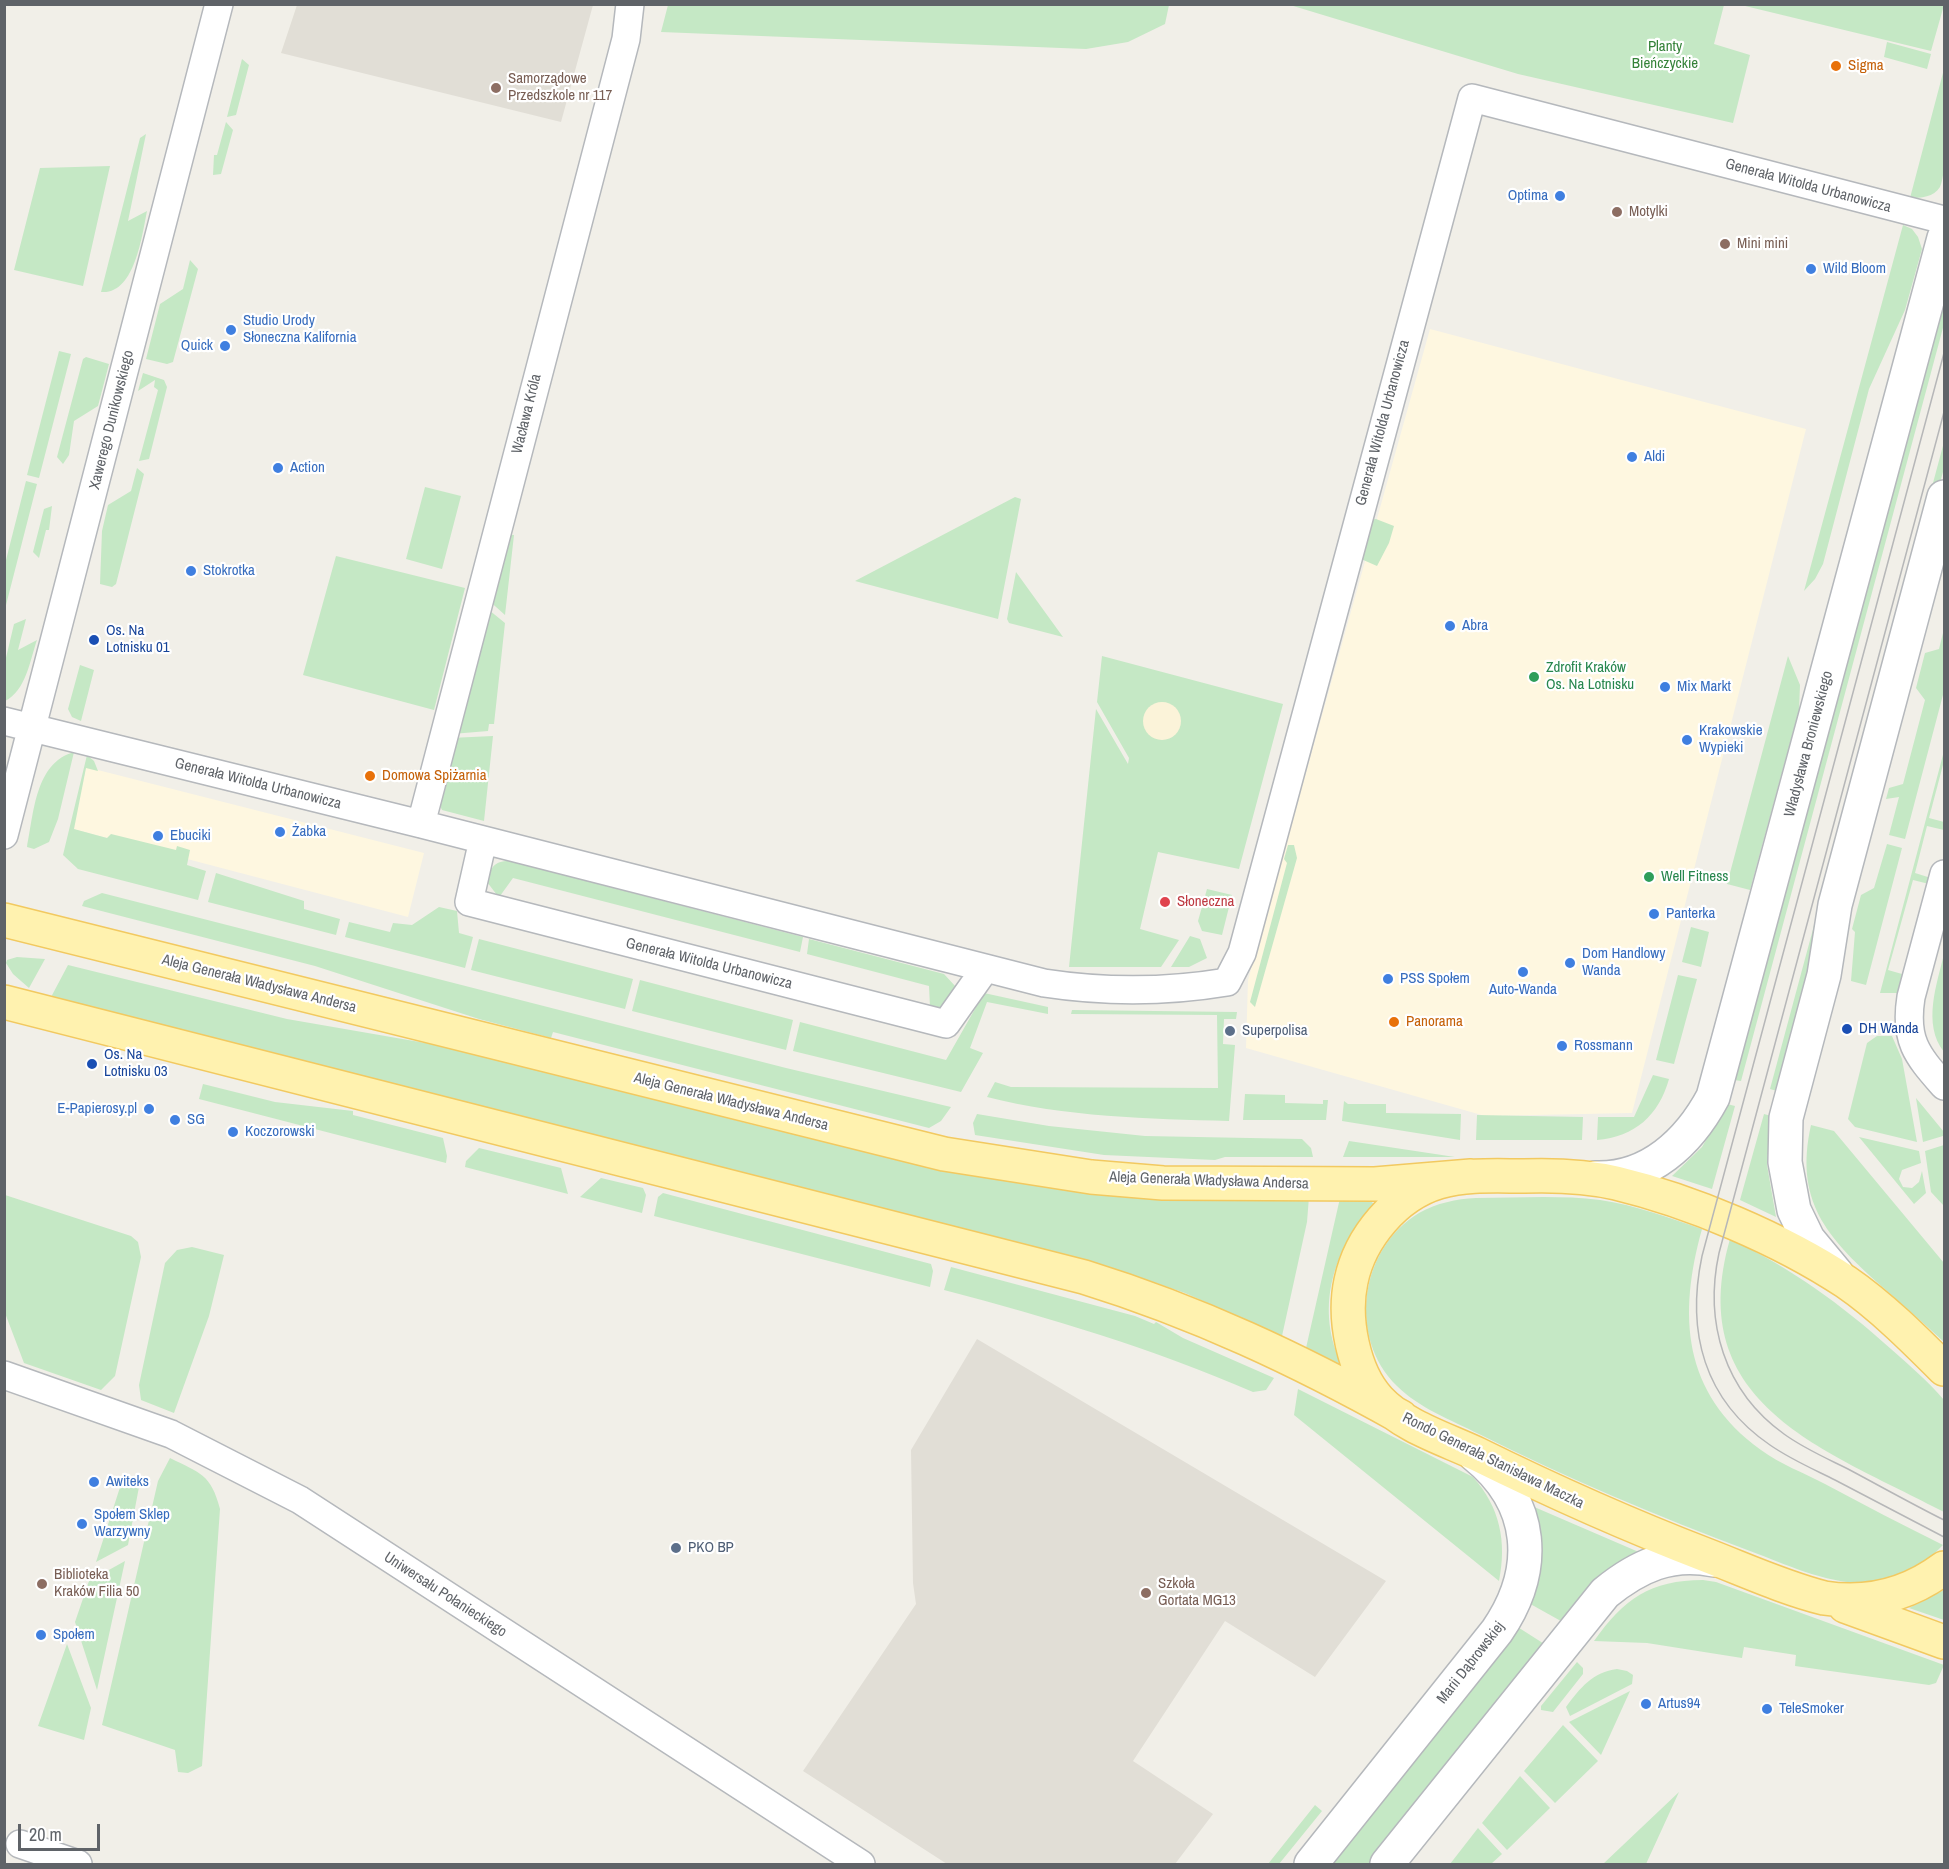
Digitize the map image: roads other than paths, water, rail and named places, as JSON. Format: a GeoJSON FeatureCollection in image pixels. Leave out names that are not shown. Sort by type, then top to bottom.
{"type":"FeatureCollection","features":[{"type":"Feature","properties":{"kind":"main road","name":"Aleja Generała Władysława Andersa"},"geometry":{"type":"LineString","coordinates":[[4,920],[854,1134],[954,1156],[1082,1176],[1163,1183],[1375,1184],[1471,1176]]}},
{"type":"Feature","properties":{"kind":"main road"},"geometry":{"type":"LineString","coordinates":[[4,1002],[1084,1278],[1144,1296],[1230,1329],[1306,1365],[1401,1417]]}},
{"type":"Feature","properties":{"kind":"main road","name":"Rondo Generała Stanisława Maczka"},"geometry":{"type":"LineString","coordinates":[[1942,1367],[1847,1283],[1766,1238],[1714,1215],[1633,1188],[1588,1178],[1471,1176],[1427,1186],[1396,1207],[1372,1233],[1352,1274],[1348,1315],[1357,1358],[1373,1393],[1401,1417],[1594,1510],[1809,1594],[1851,1601],[1880,1598],[1910,1589],[1944,1569]]}},
{"type":"Feature","properties":{"kind":"main road"},"geometry":{"type":"LineString","coordinates":[[1809,1594],[1944,1642]]}},
{"type":"Feature","properties":{"kind":"street","name":"Xawerego Dunikowskiego"},"geometry":{"type":"LineString","coordinates":[[4,835],[219,4]]}},
{"type":"Feature","properties":{"kind":"street","name":"Wacława Króla"},"geometry":{"type":"LineString","coordinates":[[422,824],[626,39],[630,4]]}},
{"type":"Feature","properties":{"kind":"street","name":"Generała Witolda Urbanowicza"},"geometry":{"type":"LineString","coordinates":[[4,721],[422,824],[1044,983],[1078,987],[1192,988],[1227,982],[1245,942],[1472,98],[1944,220]]}},
{"type":"Feature","properties":{"kind":"street","name":"Władysława Broniewskiego"},"geometry":{"type":"LineString","coordinates":[[1588,1178],[1629,1176],[1653,1164],[1687,1135],[1713,1097],[1944,238]]}},
{"type":"Feature","properties":{"kind":"street"},"geometry":{"type":"LineString","coordinates":[[1847,1283],[1816,1251],[1800,1225],[1787,1180],[1784,1148],[1786,1118],[1824,975],[1835,905],[1944,497]]}},
{"type":"Feature","properties":{"kind":"street","name":"Generała Witolda Urbanowicza"},"geometry":{"type":"LineString","coordinates":[[483,840],[469,902],[946,1024],[985,969]]}},
{"type":"Feature","properties":{"kind":"street"},"geometry":{"type":"LineString","coordinates":[[1944,874],[1911,997],[1909,1027],[1916,1051],[1944,1086]]}},
{"type":"Feature","properties":{"kind":"street","name":"Uniwersału Połanieckiego"},"geometry":{"type":"LineString","coordinates":[[4,1375],[171,1434],[300,1500],[861,1864]]}},
{"type":"Feature","properties":{"kind":"street","name":"Marii Dąbrowskiej"},"geometry":{"type":"LineString","coordinates":[[1311,1864],[1497,1632],[1519,1590],[1525,1555],[1519,1509],[1501,1479],[1461,1446]]}},
{"type":"Feature","properties":{"kind":"street"},"geometry":{"type":"LineString","coordinates":[[1388,1864],[1605,1593],[1647,1565],[1672,1557],[1700,1558],[1728,1564]]}},
{"type":"Feature","properties":{"kind":"street"},"geometry":{"type":"LineString","coordinates":[[20,1844],[78,1864]]}},
{"type":"Feature","properties":{"kind":"tram line"},"geometry":{"type":"LineString","coordinates":[[1944,353],[1702,1256],[1697,1311],[1699,1337],[1705,1362],[1715,1385],[1729,1407],[1747,1427],[1786,1455],[1944,1537]]}},
{"type":"Feature","properties":{"kind":"tram line"},"geometry":{"type":"LineString","coordinates":[[1944,412],[1719,1253],[1714,1304],[1723,1353],[1746,1397],[1763,1417],[1799,1444],[1944,1520]]}},
{"type":"Feature","properties":{"kind":"place","name":"Sigma"},"geometry":{"type":"Point","coordinates":[1836,66]}},
{"type":"Feature","properties":{"kind":"place","name":"Samorządowe Przedszkole nr 117"},"geometry":{"type":"Point","coordinates":[496,88]}},
{"type":"Feature","properties":{"kind":"place","name":"Optima"},"geometry":{"type":"Point","coordinates":[1560,196]}},
{"type":"Feature","properties":{"kind":"place","name":"Motylki"},"geometry":{"type":"Point","coordinates":[1617,212]}},
{"type":"Feature","properties":{"kind":"place","name":"Mini mini"},"geometry":{"type":"Point","coordinates":[1725,244]}},
{"type":"Feature","properties":{"kind":"place","name":"Wild Bloom"},"geometry":{"type":"Point","coordinates":[1811,269]}},
{"type":"Feature","properties":{"kind":"place","name":"Studio Urody Słoneczna Kalifornia"},"geometry":{"type":"Point","coordinates":[231,330]}},
{"type":"Feature","properties":{"kind":"place","name":"Quick"},"geometry":{"type":"Point","coordinates":[225,346]}},
{"type":"Feature","properties":{"kind":"place","name":"Aldi"},"geometry":{"type":"Point","coordinates":[1632,457]}},
{"type":"Feature","properties":{"kind":"place","name":"Action"},"geometry":{"type":"Point","coordinates":[278,468]}},
{"type":"Feature","properties":{"kind":"place","name":"Stokrotka"},"geometry":{"type":"Point","coordinates":[191,571]}},
{"type":"Feature","properties":{"kind":"place","name":"Abra"},"geometry":{"type":"Point","coordinates":[1450,626]}},
{"type":"Feature","properties":{"kind":"place","name":"Os. Na Lotnisku 01"},"geometry":{"type":"Point","coordinates":[94,640]}},
{"type":"Feature","properties":{"kind":"place","name":"Zdrofit Kraków Os. Na Lotnisku"},"geometry":{"type":"Point","coordinates":[1534,677]}},
{"type":"Feature","properties":{"kind":"place","name":"Mix Markt"},"geometry":{"type":"Point","coordinates":[1665,687]}},
{"type":"Feature","properties":{"kind":"place","name":"Krakowskie Wypieki"},"geometry":{"type":"Point","coordinates":[1687,740]}},
{"type":"Feature","properties":{"kind":"place","name":"Domowa Spiżarnia"},"geometry":{"type":"Point","coordinates":[370,776]}},
{"type":"Feature","properties":{"kind":"place","name":"Żabka"},"geometry":{"type":"Point","coordinates":[280,832]}},
{"type":"Feature","properties":{"kind":"place","name":"Ebuciki"},"geometry":{"type":"Point","coordinates":[158,836]}},
{"type":"Feature","properties":{"kind":"place","name":"Well Fitness"},"geometry":{"type":"Point","coordinates":[1649,877]}},
{"type":"Feature","properties":{"kind":"place","name":"Słoneczna"},"geometry":{"type":"Point","coordinates":[1165,902]}},
{"type":"Feature","properties":{"kind":"place","name":"Panterka"},"geometry":{"type":"Point","coordinates":[1654,914]}},
{"type":"Feature","properties":{"kind":"place","name":"Dom Handlowy Wanda"},"geometry":{"type":"Point","coordinates":[1570,963]}},
{"type":"Feature","properties":{"kind":"place","name":"Auto-Wanda"},"geometry":{"type":"Point","coordinates":[1523,972]}},
{"type":"Feature","properties":{"kind":"place","name":"PSS Społem"},"geometry":{"type":"Point","coordinates":[1388,979]}},
{"type":"Feature","properties":{"kind":"place","name":"Panorama"},"geometry":{"type":"Point","coordinates":[1394,1022]}},
{"type":"Feature","properties":{"kind":"place","name":"DH Wanda"},"geometry":{"type":"Point","coordinates":[1847,1029]}},
{"type":"Feature","properties":{"kind":"place","name":"Superpolisa"},"geometry":{"type":"Point","coordinates":[1230,1031]}},
{"type":"Feature","properties":{"kind":"place","name":"Rossmann"},"geometry":{"type":"Point","coordinates":[1562,1046]}},
{"type":"Feature","properties":{"kind":"place","name":"Os. Na Lotnisku 03"},"geometry":{"type":"Point","coordinates":[92,1064]}},
{"type":"Feature","properties":{"kind":"place","name":"E-Papierosy.pl"},"geometry":{"type":"Point","coordinates":[149,1109]}},
{"type":"Feature","properties":{"kind":"place","name":"SG"},"geometry":{"type":"Point","coordinates":[175,1120]}},
{"type":"Feature","properties":{"kind":"place","name":"Koczorowski"},"geometry":{"type":"Point","coordinates":[233,1132]}},
{"type":"Feature","properties":{"kind":"place","name":"Awiteks"},"geometry":{"type":"Point","coordinates":[94,1482]}},
{"type":"Feature","properties":{"kind":"place","name":"Społem Sklep Warzywny"},"geometry":{"type":"Point","coordinates":[82,1524]}},
{"type":"Feature","properties":{"kind":"place","name":"PKO BP"},"geometry":{"type":"Point","coordinates":[676,1548]}},
{"type":"Feature","properties":{"kind":"place","name":"Biblioteka Kraków Filia 50"},"geometry":{"type":"Point","coordinates":[42,1584]}},
{"type":"Feature","properties":{"kind":"place","name":"Szkoła Gortata MG13"},"geometry":{"type":"Point","coordinates":[1146,1593]}},
{"type":"Feature","properties":{"kind":"place","name":"Społem"},"geometry":{"type":"Point","coordinates":[41,1635]}},
{"type":"Feature","properties":{"kind":"place","name":"Artus94"},"geometry":{"type":"Point","coordinates":[1646,1704]}},
{"type":"Feature","properties":{"kind":"place","name":"TeleSmoker"},"geometry":{"type":"Point","coordinates":[1767,1709]}},
{"type":"Feature","properties":{"kind":"park label","name":"Planty Bieńczyckie"},"geometry":{"type":"Point","coordinates":[1665,56]}}]}
